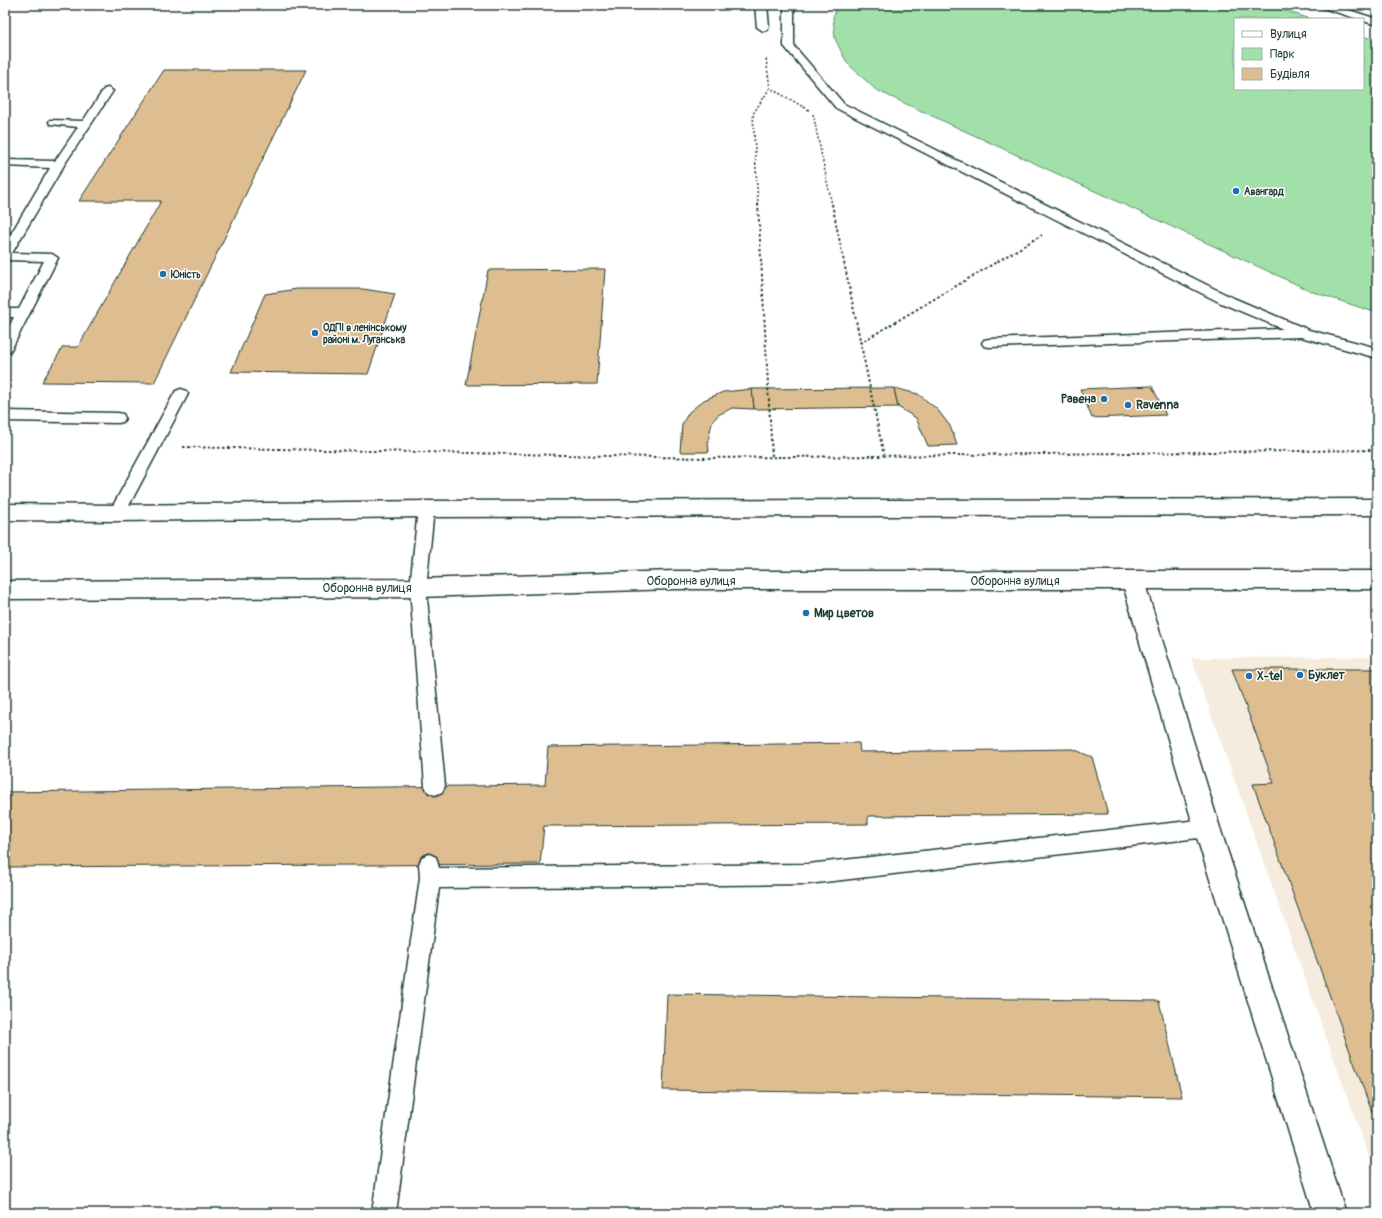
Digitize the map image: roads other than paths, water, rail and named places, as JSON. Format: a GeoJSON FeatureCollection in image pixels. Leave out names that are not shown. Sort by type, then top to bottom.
{"type":"FeatureCollection","features":[{"type":"Feature","properties":{"kind":"main road"},"geometry":{"type":"LineString","coordinates":[[761,5],[763,27]]}},
{"type":"Feature","properties":{"kind":"main road"},"geometry":{"type":"LineString","coordinates":[[5,512],[117,513],[426,509],[1048,509],[1377,507]]}},
{"type":"Feature","properties":{"kind":"main road","name":"Оборонна вулиця"},"geometry":{"type":"LineString","coordinates":[[5,590],[418,588],[675,580],[1377,580]]}},
{"type":"Feature","properties":{"kind":"main road"},"geometry":{"type":"LineString","coordinates":[[1134,581],[1207,828],[1330,1213]]}},
{"type":"Feature","properties":{"kind":"lane"},"geometry":{"type":"LineString","coordinates":[[789,5],[789,46],[840,106],[1066,221],[1226,300],[1304,332],[1377,352]]}},
{"type":"Feature","properties":{"kind":"lane"},"geometry":{"type":"LineString","coordinates":[[1323,5],[1377,22]]}},
{"type":"Feature","properties":{"kind":"lane"},"geometry":{"type":"LineString","coordinates":[[5,348],[52,258],[5,255],[58,165],[108,91]]}},
{"type":"Feature","properties":{"kind":"lane"},"geometry":{"type":"LineString","coordinates":[[54,122],[86,124]]}},
{"type":"Feature","properties":{"kind":"lane"},"geometry":{"type":"LineString","coordinates":[[5,163],[58,165]]}},
{"type":"Feature","properties":{"kind":"lane"},"geometry":{"type":"LineString","coordinates":[[5,313],[23,313]]}},
{"type":"Feature","properties":{"kind":"lane"},"geometry":{"type":"LineString","coordinates":[[989,343],[1304,332]]}},
{"type":"Feature","properties":{"kind":"lane"},"geometry":{"type":"LineString","coordinates":[[117,513],[181,394]]}},
{"type":"Feature","properties":{"kind":"lane"},"geometry":{"type":"LineString","coordinates":[[5,416],[118,418]]}},
{"type":"Feature","properties":{"kind":"lane"},"geometry":{"type":"LineString","coordinates":[[426,509],[418,588],[435,786]]}},
{"type":"Feature","properties":{"kind":"lane"},"geometry":{"type":"LineString","coordinates":[[384,1213],[429,871],[808,874],[1207,828]]}},
{"type":"Feature","properties":{"kind":"place","name":"Авангард"},"geometry":{"type":"Point","coordinates":[1236,191]}},
{"type":"Feature","properties":{"kind":"place","name":"Юність"},"geometry":{"type":"Point","coordinates":[163,274]}},
{"type":"Feature","properties":{"kind":"place","name":"ОДПІ в ленінському районі м. Луганська"},"geometry":{"type":"Point","coordinates":[315,333]}},
{"type":"Feature","properties":{"kind":"place","name":"Равена"},"geometry":{"type":"Point","coordinates":[1104,399]}},
{"type":"Feature","properties":{"kind":"place","name":"Ravenna"},"geometry":{"type":"Point","coordinates":[1128,405]}},
{"type":"Feature","properties":{"kind":"place","name":"Мир цветов"},"geometry":{"type":"Point","coordinates":[806,613]}},
{"type":"Feature","properties":{"kind":"place","name":"Буклет"},"geometry":{"type":"Point","coordinates":[1300,675]}},
{"type":"Feature","properties":{"kind":"place","name":"X-tel"},"geometry":{"type":"Point","coordinates":[1249,676]}}]}
